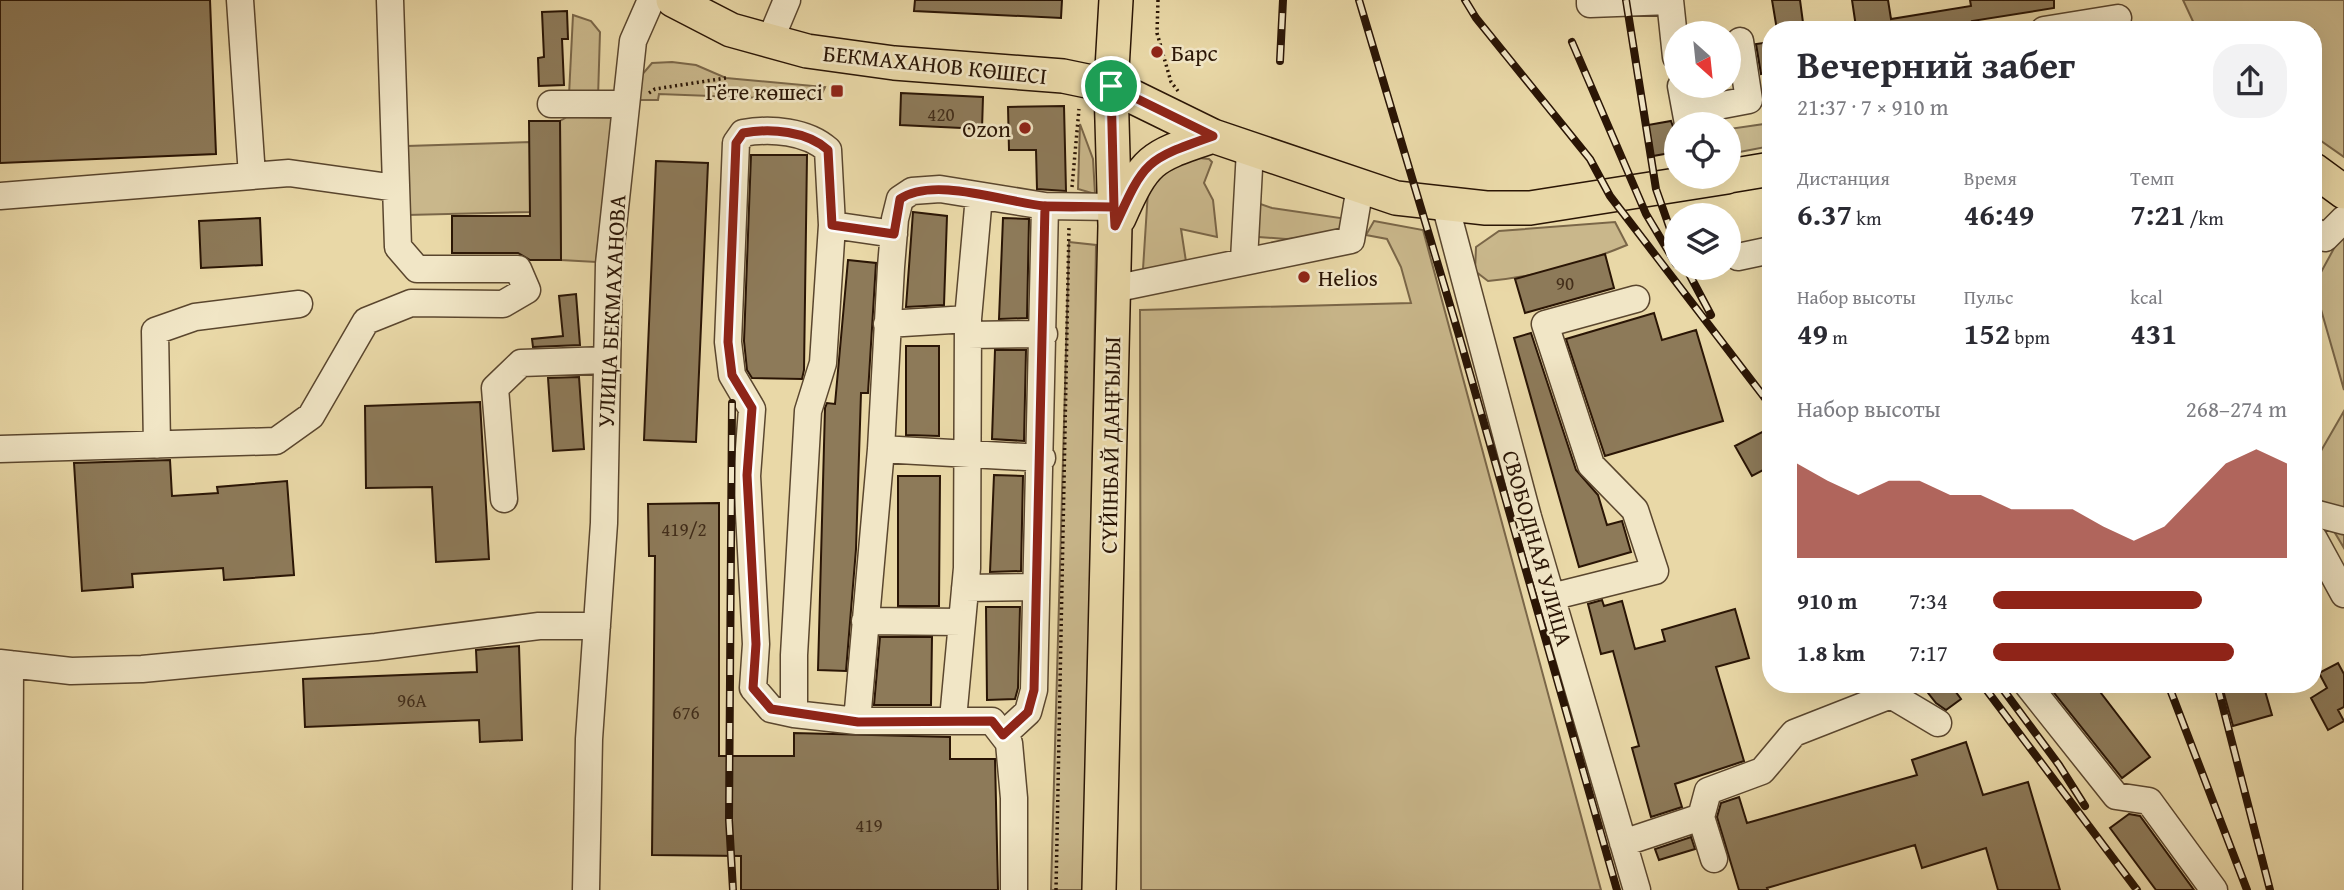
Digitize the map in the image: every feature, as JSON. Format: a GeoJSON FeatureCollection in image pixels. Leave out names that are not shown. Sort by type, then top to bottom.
{"type":"FeatureCollection","features":[{"type":"Feature","properties":{"kind":"main road","name":"БЕКМАХАНОВ КӨШЕСІ"},"geometry":{"type":"LineString","coordinates":[[673,0],[731,30],[769,43],[807,51],[894,62],[1063,76],[1111,86],[1213,136],[1396,198],[1444,204],[1530,208],[1664,186]]}},
{"type":"Feature","properties":{"kind":"main road","name":"СҮЙІНБАЙ ДАҢҒЫЛЫ"},"geometry":{"type":"LineString","coordinates":[[1099,890],[1115,217],[1111,86],[1116,0]]}},
{"type":"Feature","properties":{"kind":"main road"},"geometry":{"type":"LineString","coordinates":[[1115,217],[1138,175],[1159,156],[1213,136]]}},
{"type":"Feature","properties":{"kind":"main road","name":"БЕКМАХАНОВ КӨШЕСІ"},"geometry":{"type":"LineString","coordinates":[[1741,174],[1762,170]]}},
{"type":"Feature","properties":{"kind":"main road"},"geometry":{"type":"LineString","coordinates":[[2322,176],[2344,192]]}},
{"type":"Feature","properties":{"kind":"street"},"geometry":{"type":"LineString","coordinates":[[240,0],[252,176]]}},
{"type":"Feature","properties":{"kind":"street"},"geometry":{"type":"LineString","coordinates":[[0,450],[276,441],[311,416],[366,321],[411,303],[503,304],[527,290],[518,269],[417,269],[398,247],[390,0]]}},
{"type":"Feature","properties":{"kind":"street","name":"УЛИЦА БЕКМАХАНОВА"},"geometry":{"type":"LineString","coordinates":[[586,890],[589,739],[604,523],[609,264],[632,41],[651,0]]}},
{"type":"Feature","properties":{"kind":"street"},"geometry":{"type":"LineString","coordinates":[[769,43],[787,0]]}},
{"type":"Feature","properties":{"kind":"street"},"geometry":{"type":"LineString","coordinates":[[1590,0],[1590,4],[1670,1],[1672,21]]}},
{"type":"Feature","properties":{"kind":"street"},"geometry":{"type":"LineString","coordinates":[[2091,21],[2117,16]]}},
{"type":"Feature","properties":{"kind":"street"},"geometry":{"type":"LineString","coordinates":[[1708,112],[1749,100],[1741,48]]}},
{"type":"Feature","properties":{"kind":"street"},"geometry":{"type":"LineString","coordinates":[[551,104],[625,104]]}},
{"type":"Feature","properties":{"kind":"street"},"geometry":{"type":"LineString","coordinates":[[794,714],[794,655],[808,411],[823,363],[832,225],[828,150],[814,138],[760,130],[743,133],[736,143],[728,342],[732,375],[752,408],[747,475],[756,644],[753,688],[771,709],[794,714],[858,722],[953,719],[992,721],[1009,743],[1014,798],[1014,890]]}},
{"type":"Feature","properties":{"kind":"street"},"geometry":{"type":"LineString","coordinates":[[1244,260],[1250,150]]}},
{"type":"Feature","properties":{"kind":"street"},"geometry":{"type":"LineString","coordinates":[[0,196],[289,173],[396,188]]}},
{"type":"Feature","properties":{"kind":"street"},"geometry":{"type":"LineString","coordinates":[[1113,289],[1350,240],[1360,187]]}},
{"type":"Feature","properties":{"kind":"street"},"geometry":{"type":"LineString","coordinates":[[858,722],[864,621],[881,449],[894,234],[900,199],[912,191],[940,189],[1115,217]]}},
{"type":"Feature","properties":{"kind":"street"},"geometry":{"type":"LineString","coordinates":[[953,719],[965,588],[968,327],[979,196]]}},
{"type":"Feature","properties":{"kind":"street","name":"СВОБОДНАЯ УЛИЦА"},"geometry":{"type":"LineString","coordinates":[[1444,204],[1551,597],[1636,890]]}},
{"type":"Feature","properties":{"kind":"street"},"geometry":{"type":"LineString","coordinates":[[1003,735],[1028,712],[1034,690],[1044,334],[1057,206]]}},
{"type":"Feature","properties":{"kind":"street"},"geometry":{"type":"LineString","coordinates":[[2322,237],[2325,239],[2344,219]]}},
{"type":"Feature","properties":{"kind":"street"},"geometry":{"type":"LineString","coordinates":[[832,225],[894,234]]}},
{"type":"Feature","properties":{"kind":"street"},"geometry":{"type":"LineString","coordinates":[[1741,256],[1762,252]]}},
{"type":"Feature","properties":{"kind":"street"},"geometry":{"type":"LineString","coordinates":[[1551,597],[1655,570],[1635,510],[1591,465],[1545,324],[1636,299]]}},
{"type":"Feature","properties":{"kind":"street"},"geometry":{"type":"LineString","coordinates":[[158,445],[155,331],[194,317],[299,304]]}},
{"type":"Feature","properties":{"kind":"street"},"geometry":{"type":"LineString","coordinates":[[887,324],[968,327],[1044,334]]}},
{"type":"Feature","properties":{"kind":"street"},"geometry":{"type":"LineString","coordinates":[[504,499],[495,388],[521,363],[607,360]]}},
{"type":"Feature","properties":{"kind":"street"},"geometry":{"type":"LineString","coordinates":[[881,449],[1042,458]]}},
{"type":"Feature","properties":{"kind":"street"},"geometry":{"type":"LineString","coordinates":[[2322,515],[2344,521]]}},
{"type":"Feature","properties":{"kind":"street"},"geometry":{"type":"LineString","coordinates":[[2322,554],[2344,594]]}},
{"type":"Feature","properties":{"kind":"street"},"geometry":{"type":"LineString","coordinates":[[965,588],[1035,587]]}},
{"type":"Feature","properties":{"kind":"street"},"geometry":{"type":"LineString","coordinates":[[864,621],[962,622]]}},
{"type":"Feature","properties":{"kind":"street"},"geometry":{"type":"LineString","coordinates":[[9,890],[5,664],[71,671],[142,669],[376,647],[539,626],[597,626]]}},
{"type":"Feature","properties":{"kind":"street"},"geometry":{"type":"LineString","coordinates":[[2034,693],[2116,796],[2149,801],[2214,890]]}},
{"type":"Feature","properties":{"kind":"street"},"geometry":{"type":"LineString","coordinates":[[1714,859],[1701,817],[1708,791],[1762,771],[1794,733],[1891,695],[1938,723]]}},
{"type":"Feature","properties":{"kind":"street"},"geometry":{"type":"LineString","coordinates":[[1623,843],[1701,817]]}},
{"type":"Feature","properties":{"kind":"path"},"geometry":{"type":"LineString","coordinates":[[1158,0],[1157,33],[1171,82],[1180,93]]}},
{"type":"Feature","properties":{"kind":"path"},"geometry":{"type":"LineString","coordinates":[[625,104],[655,89],[726,78]]}},
{"type":"Feature","properties":{"kind":"path"},"geometry":{"type":"LineString","coordinates":[[1056,890],[1057,206],[1079,109]]}},
{"type":"Feature","properties":{"kind":"shaded area"},"geometry":{"type":"Polygon","coordinates":[[[2183,0],[2344,0],[2344,157],[2322,142],[2322,21],[2193,21],[2183,0]]]}},
{"type":"Feature","properties":{"kind":"shaded area"},"geometry":{"type":"Polygon","coordinates":[[[573,15],[591,21],[600,32],[598,98],[569,95],[573,15]]]}},
{"type":"Feature","properties":{"kind":"shaded area"},"geometry":{"type":"Polygon","coordinates":[[[652,63],[696,65],[726,78],[825,87],[819,100],[659,94],[658,100],[634,100],[640,77],[652,63]]]}},
{"type":"Feature","properties":{"kind":"shaded area"},"geometry":{"type":"Polygon","coordinates":[[[567,117],[612,118],[596,262],[561,260],[560,121],[567,117]]]}},
{"type":"Feature","properties":{"kind":"shaded area"},"geometry":{"type":"Polygon","coordinates":[[[1080,124],[1093,159],[1095,194],[1078,189],[1080,124]]]}},
{"type":"Feature","properties":{"kind":"shaded area"},"geometry":{"type":"Polygon","coordinates":[[[1762,124],[1762,148],[1741,152],[1741,127],[1762,124]]]}},
{"type":"Feature","properties":{"kind":"shaded area"},"geometry":{"type":"Polygon","coordinates":[[[530,142],[530,212],[407,215],[407,146],[530,142]]]}},
{"type":"Feature","properties":{"kind":"shaded area"},"geometry":{"type":"Polygon","coordinates":[[[1188,157],[1209,159],[1212,162],[1204,183],[1213,200],[1217,237],[1181,229],[1187,268],[1143,269],[1148,191],[1153,179],[1188,157]]]}},
{"type":"Feature","properties":{"kind":"shaded area"},"geometry":{"type":"Polygon","coordinates":[[[1246,199],[1272,208],[1354,220],[1352,235],[1286,239],[1245,236],[1246,199]]]}},
{"type":"Feature","properties":{"kind":"shaded area"},"geometry":{"type":"Polygon","coordinates":[[[1374,221],[1423,230],[1601,890],[1141,890],[1140,310],[1411,303],[1401,267],[1387,239],[1366,235],[1374,221]]]}},
{"type":"Feature","properties":{"kind":"shaded area"},"geometry":{"type":"Polygon","coordinates":[[[1615,222],[1627,245],[1594,258],[1541,273],[1488,281],[1475,271],[1476,247],[1499,231],[1615,222]]]}},
{"type":"Feature","properties":{"kind":"shaded area"},"geometry":{"type":"Polygon","coordinates":[[[2344,230],[2344,390],[2322,313],[2322,270],[2344,230]]]}},
{"type":"Feature","properties":{"kind":"shaded area"},"geometry":{"type":"Polygon","coordinates":[[[1069,242],[1096,245],[1086,890],[1051,890],[1069,242]]]}},
{"type":"Feature","properties":{"kind":"shaded area"},"geometry":{"type":"Polygon","coordinates":[[[2344,411],[2344,548],[2322,511],[2322,449],[2344,411]]]}},
{"type":"Feature","properties":{"kind":"building"},"geometry":{"type":"Polygon","coordinates":[[[0,0],[210,0],[216,154],[0,163],[0,0]]]}},
{"type":"Feature","properties":{"kind":"building"},"geometry":{"type":"Polygon","coordinates":[[[915,0],[1062,0],[1061,18],[914,11],[915,0]]]}},
{"type":"Feature","properties":{"kind":"building"},"geometry":{"type":"Polygon","coordinates":[[[1772,0],[1800,0],[1803,21],[1776,21],[1772,0]]]}},
{"type":"Feature","properties":{"kind":"building"},"geometry":{"type":"Polygon","coordinates":[[[1852,0],[1888,0],[1891,19],[1971,6],[1970,0],[2054,0],[2054,8],[1972,21],[1855,21],[1852,0]]]}},
{"type":"Feature","properties":{"kind":"building"},"geometry":{"type":"Polygon","coordinates":[[[567,11],[568,39],[562,39],[564,85],[539,86],[538,58],[544,57],[542,12],[567,11]]]}},
{"type":"Feature","properties":{"kind":"building"},"geometry":{"type":"Polygon","coordinates":[[[1762,43],[1761,74],[1756,44],[1762,43]]]}},
{"type":"Feature","properties":{"kind":"building"},"geometry":{"type":"Polygon","coordinates":[[[901,93],[983,97],[982,129],[900,125],[901,93]]]}},
{"type":"Feature","properties":{"kind":"building"},"geometry":{"type":"Polygon","coordinates":[[[1064,106],[1066,191],[1037,189],[1036,150],[1009,150],[1008,107],[1064,106]]]}},
{"type":"Feature","properties":{"kind":"building"},"geometry":{"type":"Polygon","coordinates":[[[529,121],[560,121],[561,260],[530,260],[518,253],[452,253],[452,216],[530,216],[529,121]]]}},
{"type":"Feature","properties":{"kind":"building"},"geometry":{"type":"Polygon","coordinates":[[[1664,122],[1664,154],[1653,156],[1648,125],[1664,122]]]}},
{"type":"Feature","properties":{"kind":"building"},"geometry":{"type":"Polygon","coordinates":[[[751,155],[807,155],[802,379],[752,378],[747,370],[744,341],[751,155]]]}},
{"type":"Feature","properties":{"kind":"building"},"geometry":{"type":"Polygon","coordinates":[[[656,161],[708,163],[696,442],[644,440],[656,161]]]}},
{"type":"Feature","properties":{"kind":"building"},"geometry":{"type":"Polygon","coordinates":[[[913,212],[947,216],[944,305],[906,307],[913,212]]]}},
{"type":"Feature","properties":{"kind":"building"},"geometry":{"type":"Polygon","coordinates":[[[260,218],[262,265],[201,268],[199,221],[260,218]]]}},
{"type":"Feature","properties":{"kind":"building"},"geometry":{"type":"Polygon","coordinates":[[[1003,218],[1029,219],[1027,318],[999,319],[1003,218]]]}},
{"type":"Feature","properties":{"kind":"building"},"geometry":{"type":"Polygon","coordinates":[[[1605,254],[1614,288],[1525,313],[1515,279],[1605,254]]]}},
{"type":"Feature","properties":{"kind":"building"},"geometry":{"type":"Polygon","coordinates":[[[848,260],[876,263],[868,393],[861,393],[856,549],[846,671],[818,670],[825,408],[827,403],[835,404],[848,260]]]}},
{"type":"Feature","properties":{"kind":"building"},"geometry":{"type":"Polygon","coordinates":[[[576,294],[580,345],[533,347],[532,339],[563,336],[559,296],[576,294]]]}},
{"type":"Feature","properties":{"kind":"building"},"geometry":{"type":"Polygon","coordinates":[[[1654,313],[1662,340],[1696,330],[1723,421],[1605,456],[1566,339],[1654,313]]]}},
{"type":"Feature","properties":{"kind":"building"},"geometry":{"type":"Polygon","coordinates":[[[1531,333],[1576,470],[1598,495],[1607,525],[1622,521],[1631,552],[1579,567],[1514,338],[1531,333]]]}},
{"type":"Feature","properties":{"kind":"building"},"geometry":{"type":"Polygon","coordinates":[[[906,346],[939,346],[939,436],[906,435],[906,346]]]}},
{"type":"Feature","properties":{"kind":"building"},"geometry":{"type":"Polygon","coordinates":[[[995,350],[1026,350],[1024,441],[992,439],[995,350]]]}},
{"type":"Feature","properties":{"kind":"building"},"geometry":{"type":"Polygon","coordinates":[[[579,377],[584,449],[553,451],[548,378],[579,377]]]}},
{"type":"Feature","properties":{"kind":"building"},"geometry":{"type":"Polygon","coordinates":[[[480,402],[489,559],[436,562],[432,487],[366,488],[365,406],[480,402]]]}},
{"type":"Feature","properties":{"kind":"building"},"geometry":{"type":"Polygon","coordinates":[[[1762,432],[1762,471],[1752,476],[1735,446],[1762,432]]]}},
{"type":"Feature","properties":{"kind":"building"},"geometry":{"type":"Polygon","coordinates":[[[170,460],[172,496],[218,493],[217,487],[287,481],[294,575],[224,580],[223,568],[132,574],[133,587],[82,591],[74,463],[170,460]]]}},
{"type":"Feature","properties":{"kind":"building"},"geometry":{"type":"Polygon","coordinates":[[[994,475],[1023,476],[1021,571],[990,572],[994,475]]]}},
{"type":"Feature","properties":{"kind":"building"},"geometry":{"type":"Polygon","coordinates":[[[898,476],[940,476],[939,606],[898,606],[898,476]]]}},
{"type":"Feature","properties":{"kind":"building"},"geometry":{"type":"Polygon","coordinates":[[[719,503],[719,756],[794,756],[794,733],[950,737],[950,759],[995,759],[998,890],[741,890],[741,856],[652,855],[655,556],[649,556],[648,504],[719,503]]]}},
{"type":"Feature","properties":{"kind":"building"},"geometry":{"type":"Polygon","coordinates":[[[1602,600],[1604,606],[1622,601],[1635,649],[1665,641],[1662,630],[1735,609],[1749,658],[1716,667],[1744,761],[1675,784],[1682,807],[1651,817],[1632,748],[1639,746],[1613,651],[1601,654],[1588,604],[1602,600]]]}},
{"type":"Feature","properties":{"kind":"building"},"geometry":{"type":"Polygon","coordinates":[[[986,607],[1020,607],[1018,688],[1015,699],[987,700],[986,607]]]}},
{"type":"Feature","properties":{"kind":"building"},"geometry":{"type":"Polygon","coordinates":[[[880,637],[932,637],[931,705],[874,705],[880,637]]]}},
{"type":"Feature","properties":{"kind":"building"},"geometry":{"type":"Polygon","coordinates":[[[519,646],[522,740],[480,742],[479,720],[305,727],[303,679],[477,672],[476,650],[519,646]]]}},
{"type":"Feature","properties":{"kind":"building"},"geometry":{"type":"Polygon","coordinates":[[[2338,663],[2344,674],[2344,707],[2338,710],[2344,721],[2328,730],[2311,698],[2327,688],[2322,671],[2338,663]]]}},
{"type":"Feature","properties":{"kind":"building"},"geometry":{"type":"Polygon","coordinates":[[[1928,693],[1957,693],[1961,699],[1946,710],[1928,693]]]}},
{"type":"Feature","properties":{"kind":"building"},"geometry":{"type":"Polygon","coordinates":[[[2054,693],[2101,693],[2150,757],[2122,778],[2054,693]]]}},
{"type":"Feature","properties":{"kind":"building"},"geometry":{"type":"Polygon","coordinates":[[[2224,693],[2266,693],[2272,715],[2233,726],[2224,693]]]}},
{"type":"Feature","properties":{"kind":"building"},"geometry":{"type":"Polygon","coordinates":[[[1966,742],[1983,795],[2028,782],[2060,890],[1998,890],[1986,848],[1922,868],[1915,845],[1767,888],[1768,890],[1739,890],[1717,817],[1721,803],[1739,797],[1747,823],[1917,775],[1912,760],[1966,742]]]}},
{"type":"Feature","properties":{"kind":"building"},"geometry":{"type":"Polygon","coordinates":[[[2129,814],[2140,816],[2194,890],[2156,890],[2110,828],[2129,814]]]}},
{"type":"Feature","properties":{"kind":"building"},"geometry":{"type":"Polygon","coordinates":[[[1691,837],[1695,849],[1659,860],[1655,849],[1691,837]]]}},
{"type":"Feature","properties":{"kind":"railway"},"geometry":{"type":"LineString","coordinates":[[1280,61],[1283,0]]}},
{"type":"Feature","properties":{"kind":"railway"},"geometry":{"type":"LineString","coordinates":[[1359,0],[1458,332],[1617,890]]}},
{"type":"Feature","properties":{"kind":"railway"},"geometry":{"type":"LineString","coordinates":[[1465,0],[1476,18],[1590,159],[1610,196],[1762,394]]}},
{"type":"Feature","properties":{"kind":"railway"},"geometry":{"type":"LineString","coordinates":[[1626,0],[1656,189],[1664,212]]}},
{"type":"Feature","properties":{"kind":"railway"},"geometry":{"type":"LineString","coordinates":[[1572,42],[1646,214],[1664,244]]}},
{"type":"Feature","properties":{"kind":"railway"},"geometry":{"type":"LineString","coordinates":[[1692,280],[1711,315]]}},
{"type":"Feature","properties":{"kind":"railway"},"geometry":{"type":"LineString","coordinates":[[732,403],[729,820],[733,890]]}},
{"type":"Feature","properties":{"kind":"railway"},"geometry":{"type":"LineString","coordinates":[[1989,693],[2137,890]]}},
{"type":"Feature","properties":{"kind":"railway"},"geometry":{"type":"LineString","coordinates":[[2006,693],[2059,765],[2085,806]]}},
{"type":"Feature","properties":{"kind":"railway"},"geometry":{"type":"LineString","coordinates":[[2171,693],[2247,890]]}},
{"type":"Feature","properties":{"kind":"railway"},"geometry":{"type":"LineString","coordinates":[[2219,693],[2270,890]]}},
{"type":"Feature","properties":{"kind":"place","name":"Барс"},"geometry":{"type":"Point","coordinates":[1157,52]}},
{"type":"Feature","properties":{"kind":"place","name":"Гёте көшесі"},"geometry":{"type":"Point","coordinates":[837,91]}},
{"type":"Feature","properties":{"kind":"place","name":"Ozon"},"geometry":{"type":"Point","coordinates":[1025,128]}},
{"type":"Feature","properties":{"kind":"place","name":"Helios"},"geometry":{"type":"Point","coordinates":[1304,277]}},
{"type":"Feature","properties":{"kind":"route"},"geometry":{"type":"LineString","coordinates":[[1111,86],[1114,207],[1045,206],[940,189],[912,191],[900,199],[894,234],[832,225],[828,150],[814,138],[760,130],[743,133],[736,143],[728,342],[732,375],[752,408],[747,475],[756,644],[753,688],[771,709],[858,722],[953,719],[992,721],[1003,735],[1028,712],[1034,690],[1035,587],[1042,458],[1045,206],[1069,206],[1114,207],[1115,226],[1138,175],[1159,156],[1213,136],[1111,86]]}}]}
